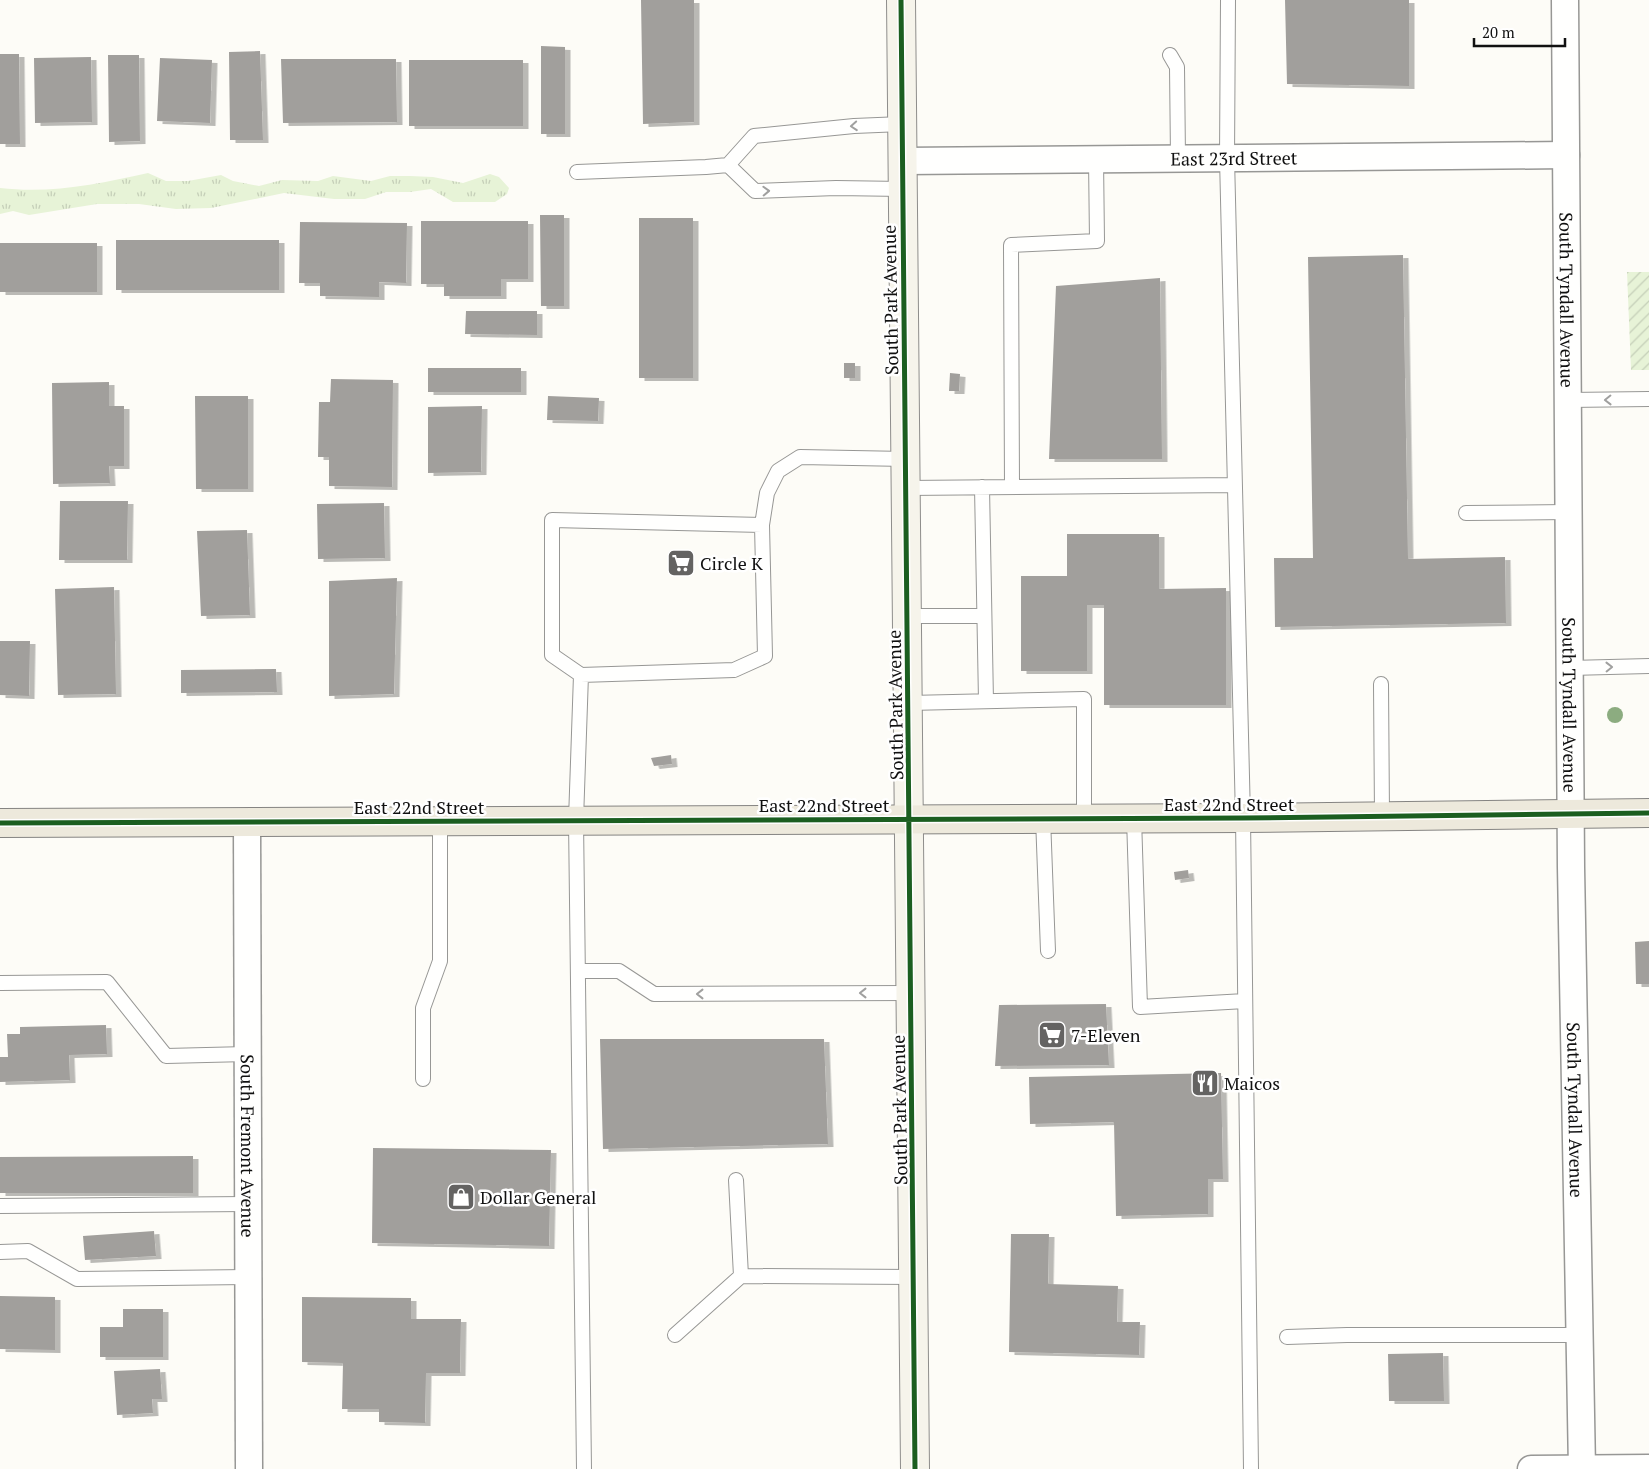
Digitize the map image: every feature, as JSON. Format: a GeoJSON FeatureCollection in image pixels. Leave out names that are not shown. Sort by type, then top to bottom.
{"type":"FeatureCollection","features":[{"type":"Feature","properties":{"kind":"main road","name":"South Park Avenue"},"geometry":{"type":"LineString","coordinates":[[901,0],[915,1469]]}},
{"type":"Feature","properties":{"kind":"main road","name":"East 22nd Street"},"geometry":{"type":"LineString","coordinates":[[0,823],[1243,818],[1649,814]]}},
{"type":"Feature","properties":{"kind":"street","name":"South Tyndall Avenue"},"geometry":{"type":"LineString","coordinates":[[1565,0],[1570,814],[1582,1468]]}},
{"type":"Feature","properties":{"kind":"street","name":"East 23rd Street"},"geometry":{"type":"LineString","coordinates":[[903,161],[1566,155]]}},
{"type":"Feature","properties":{"kind":"street","name":"South Fremont Avenue"},"geometry":{"type":"LineString","coordinates":[[247,822],[249,1469]]}},
{"type":"Feature","properties":{"kind":"street"},"geometry":{"type":"LineString","coordinates":[[1531,1469],[1649,1468]]}},
{"type":"Feature","properties":{"kind":"lane"},"geometry":{"type":"LineString","coordinates":[[1228,0],[1227,158],[1243,818],[1251,1469]]}},
{"type":"Feature","properties":{"kind":"lane"},"geometry":{"type":"LineString","coordinates":[[1170,54],[1177,67],[1178,158]]}},
{"type":"Feature","properties":{"kind":"lane"},"geometry":{"type":"LineString","coordinates":[[577,172],[706,168],[728,165],[754,136],[854,126],[902,124]]}},
{"type":"Feature","properties":{"kind":"lane"},"geometry":{"type":"LineString","coordinates":[[1012,487],[1011,245],[1097,241],[1096,159]]}},
{"type":"Feature","properties":{"kind":"lane"},"geometry":{"type":"LineString","coordinates":[[728,165],[755,191],[836,188],[903,189]]}},
{"type":"Feature","properties":{"kind":"lane"},"geometry":{"type":"LineString","coordinates":[[1568,400],[1649,399]]}},
{"type":"Feature","properties":{"kind":"lane"},"geometry":{"type":"LineString","coordinates":[[762,525],[552,520],[552,655],[581,675],[734,670],[765,656],[762,525],[767,493],[778,471],[800,458],[906,460]]}},
{"type":"Feature","properties":{"kind":"lane"},"geometry":{"type":"LineString","coordinates":[[906,488],[1235,485]]}},
{"type":"Feature","properties":{"kind":"lane"},"geometry":{"type":"LineString","coordinates":[[982,487],[986,701]]}},
{"type":"Feature","properties":{"kind":"lane"},"geometry":{"type":"LineString","coordinates":[[1466,514],[1568,512]]}},
{"type":"Feature","properties":{"kind":"lane"},"geometry":{"type":"LineString","coordinates":[[908,616],[984,616]]}},
{"type":"Feature","properties":{"kind":"lane"},"geometry":{"type":"LineString","coordinates":[[1570,668],[1649,666]]}},
{"type":"Feature","properties":{"kind":"lane"},"geometry":{"type":"LineString","coordinates":[[581,675],[576,820],[584,1469]]}},
{"type":"Feature","properties":{"kind":"lane"},"geometry":{"type":"LineString","coordinates":[[1381,684],[1382,816]]}},
{"type":"Feature","properties":{"kind":"lane"},"geometry":{"type":"LineString","coordinates":[[909,703],[1084,698],[1084,818]]}},
{"type":"Feature","properties":{"kind":"lane"},"geometry":{"type":"LineString","coordinates":[[1043,818],[1048,951]]}},
{"type":"Feature","properties":{"kind":"lane"},"geometry":{"type":"LineString","coordinates":[[1134,818],[1140,1007],[1245,1001]]}},
{"type":"Feature","properties":{"kind":"lane"},"geometry":{"type":"LineString","coordinates":[[423,1079],[423,1008],[440,961],[440,821]]}},
{"type":"Feature","properties":{"kind":"lane"},"geometry":{"type":"LineString","coordinates":[[578,971],[619,971],[654,994],[911,993]]}},
{"type":"Feature","properties":{"kind":"lane"},"geometry":{"type":"LineString","coordinates":[[0,983],[107,982],[166,1056],[247,1054]]}},
{"type":"Feature","properties":{"kind":"lane"},"geometry":{"type":"LineString","coordinates":[[736,1180],[741,1276]]}},
{"type":"Feature","properties":{"kind":"lane"},"geometry":{"type":"LineString","coordinates":[[0,1206],[248,1204]]}},
{"type":"Feature","properties":{"kind":"lane"},"geometry":{"type":"LineString","coordinates":[[0,1252],[28,1251],[77,1279],[248,1276]]}},
{"type":"Feature","properties":{"kind":"lane"},"geometry":{"type":"LineString","coordinates":[[675,1335],[741,1276],[914,1276]]}},
{"type":"Feature","properties":{"kind":"lane"},"geometry":{"type":"LineString","coordinates":[[1286,1337],[1580,1334]]}},
{"type":"Feature","properties":{"kind":"green space"},"geometry":{"type":"Polygon","coordinates":[[[148,173],[166,181],[188,181],[221,175],[233,181],[259,186],[282,180],[318,181],[333,176],[371,181],[390,176],[433,177],[463,183],[490,174],[499,177],[509,188],[507,194],[495,202],[453,202],[431,189],[410,192],[386,192],[365,199],[334,199],[284,193],[211,208],[176,209],[139,204],[97,204],[29,215],[13,211],[0,214],[0,188],[19,190],[56,189],[148,173]]]}},
{"type":"Feature","properties":{"kind":"green space"},"geometry":{"type":"Polygon","coordinates":[[[1627,272],[1649,272],[1649,370],[1631,370],[1627,272]]]}},
{"type":"Feature","properties":{"kind":"building"},"geometry":{"type":"Polygon","coordinates":[[[641,0],[694,0],[694,122],[643,124],[641,0]]]}},
{"type":"Feature","properties":{"kind":"building"},"geometry":{"type":"Polygon","coordinates":[[[1285,0],[1409,0],[1409,86],[1287,84],[1285,0]]]}},
{"type":"Feature","properties":{"kind":"building"},"geometry":{"type":"Polygon","coordinates":[[[541,46],[565,47],[565,134],[541,134],[541,46]]]}},
{"type":"Feature","properties":{"kind":"building"},"geometry":{"type":"Polygon","coordinates":[[[260,51],[263,140],[230,140],[229,52],[260,51]]]}},
{"type":"Feature","properties":{"kind":"building"},"geometry":{"type":"Polygon","coordinates":[[[0,54],[19,54],[20,144],[0,144],[0,54]]]}},
{"type":"Feature","properties":{"kind":"building"},"geometry":{"type":"Polygon","coordinates":[[[108,55],[139,55],[140,141],[109,142],[108,55]]]}},
{"type":"Feature","properties":{"kind":"building"},"geometry":{"type":"Polygon","coordinates":[[[91,57],[92,122],[35,123],[34,58],[91,57]]]}},
{"type":"Feature","properties":{"kind":"building"},"geometry":{"type":"Polygon","coordinates":[[[160,58],[212,60],[210,123],[157,121],[160,58]]]}},
{"type":"Feature","properties":{"kind":"building"},"geometry":{"type":"Polygon","coordinates":[[[281,59],[396,59],[397,122],[283,123],[281,59]]]}},
{"type":"Feature","properties":{"kind":"building"},"geometry":{"type":"Polygon","coordinates":[[[409,60],[523,60],[523,126],[409,126],[409,60]]]}},
{"type":"Feature","properties":{"kind":"building"},"geometry":{"type":"Polygon","coordinates":[[[540,215],[564,215],[564,306],[541,306],[540,215]]]}},
{"type":"Feature","properties":{"kind":"building"},"geometry":{"type":"Polygon","coordinates":[[[639,218],[693,218],[693,378],[639,378],[639,218]]]}},
{"type":"Feature","properties":{"kind":"building"},"geometry":{"type":"Polygon","coordinates":[[[421,221],[528,221],[528,279],[501,279],[501,296],[444,296],[444,284],[421,284],[421,221]]]}},
{"type":"Feature","properties":{"kind":"building"},"geometry":{"type":"Polygon","coordinates":[[[300,222],[407,223],[406,283],[379,282],[379,297],[320,296],[320,283],[299,283],[300,222]]]}},
{"type":"Feature","properties":{"kind":"building"},"geometry":{"type":"Polygon","coordinates":[[[116,240],[279,240],[279,290],[116,290],[116,240]]]}},
{"type":"Feature","properties":{"kind":"building"},"geometry":{"type":"Polygon","coordinates":[[[0,243],[97,243],[97,292],[0,292],[0,243]]]}},
{"type":"Feature","properties":{"kind":"building"},"geometry":{"type":"Polygon","coordinates":[[[1403,255],[1408,559],[1505,557],[1506,623],[1275,627],[1274,558],[1313,558],[1308,257],[1403,255]]]}},
{"type":"Feature","properties":{"kind":"building"},"geometry":{"type":"Polygon","coordinates":[[[1160,278],[1162,459],[1049,459],[1056,286],[1160,278]]]}},
{"type":"Feature","properties":{"kind":"building"},"geometry":{"type":"Polygon","coordinates":[[[466,311],[537,311],[537,335],[465,334],[466,311]]]}},
{"type":"Feature","properties":{"kind":"building"},"geometry":{"type":"Polygon","coordinates":[[[844,363],[855,363],[855,378],[844,378],[844,363]]]}},
{"type":"Feature","properties":{"kind":"building"},"geometry":{"type":"Polygon","coordinates":[[[428,368],[521,368],[521,392],[428,392],[428,368]]]}},
{"type":"Feature","properties":{"kind":"building"},"geometry":{"type":"Polygon","coordinates":[[[950,373],[960,374],[959,391],[949,391],[950,373]]]}},
{"type":"Feature","properties":{"kind":"building"},"geometry":{"type":"Polygon","coordinates":[[[331,379],[393,380],[392,487],[329,486],[329,457],[318,457],[319,402],[330,402],[331,379]]]}},
{"type":"Feature","properties":{"kind":"building"},"geometry":{"type":"Polygon","coordinates":[[[109,382],[109,406],[124,406],[124,466],[109,466],[110,483],[53,484],[52,383],[109,382]]]}},
{"type":"Feature","properties":{"kind":"building"},"geometry":{"type":"Polygon","coordinates":[[[195,396],[248,396],[248,489],[196,489],[195,396]]]}},
{"type":"Feature","properties":{"kind":"building"},"geometry":{"type":"Polygon","coordinates":[[[548,396],[599,398],[598,421],[547,420],[548,396]]]}},
{"type":"Feature","properties":{"kind":"building"},"geometry":{"type":"Polygon","coordinates":[[[482,406],[481,472],[428,473],[428,407],[482,406]]]}},
{"type":"Feature","properties":{"kind":"building"},"geometry":{"type":"Polygon","coordinates":[[[60,501],[128,501],[127,560],[59,560],[60,501]]]}},
{"type":"Feature","properties":{"kind":"building"},"geometry":{"type":"Polygon","coordinates":[[[384,503],[385,558],[318,559],[317,504],[384,503]]]}},
{"type":"Feature","properties":{"kind":"building"},"geometry":{"type":"Polygon","coordinates":[[[247,530],[250,615],[201,616],[197,531],[247,530]]]}},
{"type":"Feature","properties":{"kind":"building"},"geometry":{"type":"Polygon","coordinates":[[[1067,534],[1159,534],[1159,589],[1226,588],[1226,705],[1104,705],[1104,605],[1087,605],[1087,671],[1021,671],[1021,576],[1067,576],[1067,534]]]}},
{"type":"Feature","properties":{"kind":"building"},"geometry":{"type":"Polygon","coordinates":[[[397,578],[394,694],[329,696],[329,581],[397,578]]]}},
{"type":"Feature","properties":{"kind":"building"},"geometry":{"type":"Polygon","coordinates":[[[114,587],[116,694],[58,695],[55,589],[114,587]]]}},
{"type":"Feature","properties":{"kind":"building"},"geometry":{"type":"Polygon","coordinates":[[[0,641],[30,641],[29,696],[0,695],[0,641]]]}},
{"type":"Feature","properties":{"kind":"building"},"geometry":{"type":"Polygon","coordinates":[[[276,669],[277,692],[181,693],[181,670],[276,669]]]}},
{"type":"Feature","properties":{"kind":"building"},"geometry":{"type":"Polygon","coordinates":[[[671,755],[672,764],[654,766],[651,758],[671,755]]]}},
{"type":"Feature","properties":{"kind":"building"},"geometry":{"type":"Polygon","coordinates":[[[1188,870],[1189,878],[1175,880],[1174,872],[1188,870]]]}},
{"type":"Feature","properties":{"kind":"building"},"geometry":{"type":"Polygon","coordinates":[[[1649,941],[1649,984],[1636,984],[1635,942],[1649,941]]]}},
{"type":"Feature","properties":{"kind":"building","name":"7-Eleven"},"geometry":{"type":"Polygon","coordinates":[[[1106,1004],[1109,1065],[995,1066],[999,1005],[1106,1004]]]}},
{"type":"Feature","properties":{"kind":"building"},"geometry":{"type":"Polygon","coordinates":[[[106,1025],[107,1054],[69,1055],[70,1080],[0,1082],[0,1057],[8,1057],[7,1034],[20,1034],[20,1027],[106,1025]]]}},
{"type":"Feature","properties":{"kind":"building"},"geometry":{"type":"Polygon","coordinates":[[[600,1039],[824,1039],[828,1144],[603,1149],[600,1039]]]}},
{"type":"Feature","properties":{"kind":"building"},"geometry":{"type":"Polygon","coordinates":[[[1221,1073],[1223,1179],[1208,1179],[1208,1214],[1116,1216],[1114,1122],[1030,1124],[1029,1077],[1221,1073]]]}},
{"type":"Feature","properties":{"kind":"building","name":"Dollar General"},"geometry":{"type":"Polygon","coordinates":[[[373,1148],[551,1150],[549,1246],[372,1243],[373,1148]]]}},
{"type":"Feature","properties":{"kind":"building"},"geometry":{"type":"Polygon","coordinates":[[[193,1156],[193,1193],[0,1193],[0,1157],[193,1156]]]}},
{"type":"Feature","properties":{"kind":"building"},"geometry":{"type":"Polygon","coordinates":[[[154,1231],[156,1256],[85,1260],[83,1236],[154,1231]]]}},
{"type":"Feature","properties":{"kind":"building"},"geometry":{"type":"Polygon","coordinates":[[[1011,1234],[1049,1234],[1048,1284],[1118,1286],[1117,1322],[1140,1322],[1139,1355],[1009,1352],[1011,1234]]]}},
{"type":"Feature","properties":{"kind":"building"},"geometry":{"type":"Polygon","coordinates":[[[0,1296],[55,1297],[55,1350],[0,1349],[0,1296]]]}},
{"type":"Feature","properties":{"kind":"building"},"geometry":{"type":"Polygon","coordinates":[[[302,1297],[411,1298],[411,1319],[461,1319],[460,1373],[426,1373],[425,1423],[379,1422],[379,1409],[342,1409],[343,1363],[302,1362],[302,1297]]]}},
{"type":"Feature","properties":{"kind":"building"},"geometry":{"type":"Polygon","coordinates":[[[123,1309],[163,1309],[163,1357],[100,1357],[100,1327],[123,1327],[123,1309]]]}},
{"type":"Feature","properties":{"kind":"building"},"geometry":{"type":"Polygon","coordinates":[[[1443,1353],[1444,1401],[1389,1401],[1388,1354],[1443,1353]]]}},
{"type":"Feature","properties":{"kind":"building"},"geometry":{"type":"Polygon","coordinates":[[[160,1369],[162,1399],[152,1399],[153,1413],[117,1415],[114,1371],[160,1369]]]}},
{"type":"Feature","properties":{"kind":"cycle path"},"geometry":{"type":"LineString","coordinates":[[901,0],[915,1469]]}},
{"type":"Feature","properties":{"kind":"cycle path"},"geometry":{"type":"LineString","coordinates":[[0,823],[1243,818],[1649,813]]}},
{"type":"Feature","properties":{"kind":"place","name":"Circle K"},"geometry":{"type":"Point","coordinates":[681,563]}},
{"type":"Feature","properties":{"kind":"place","name":"7-Eleven"},"geometry":{"type":"Point","coordinates":[1052,1035]}},
{"type":"Feature","properties":{"kind":"place","name":"Maicos"},"geometry":{"type":"Point","coordinates":[1205,1083]}},
{"type":"Feature","properties":{"kind":"place","name":"Dollar General"},"geometry":{"type":"Point","coordinates":[461,1197]}}]}
